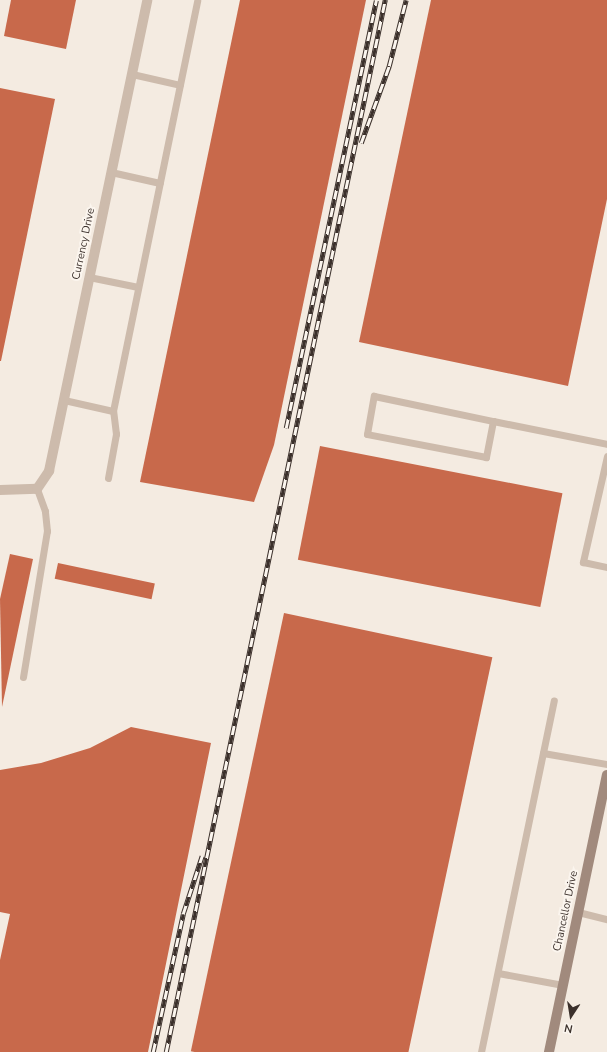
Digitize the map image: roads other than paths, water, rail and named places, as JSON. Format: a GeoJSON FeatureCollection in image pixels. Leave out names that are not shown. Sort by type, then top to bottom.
{"type":"FeatureCollection","features":[{"type":"Feature","properties":{"kind":"street","name":"Currency Drive"},"geometry":{"type":"LineString","coordinates":[[37,490],[49,471],[147,0]]}},
{"type":"Feature","properties":{"kind":"street"},"geometry":{"type":"LineString","coordinates":[[0,490],[37,490]]}},
{"type":"Feature","properties":{"kind":"street","name":"Chancellor Drive"},"geometry":{"type":"LineString","coordinates":[[549,1052],[607,775]]}},
{"type":"Feature","properties":{"kind":"lane"},"geometry":{"type":"LineString","coordinates":[[108,478],[116,434],[113,411],[197,0]]}},
{"type":"Feature","properties":{"kind":"lane"},"geometry":{"type":"LineString","coordinates":[[132,74],[180,85]]}},
{"type":"Feature","properties":{"kind":"lane"},"geometry":{"type":"LineString","coordinates":[[111,172],[160,183]]}},
{"type":"Feature","properties":{"kind":"lane"},"geometry":{"type":"LineString","coordinates":[[90,276],[138,287]]}},
{"type":"Feature","properties":{"kind":"lane"},"geometry":{"type":"LineString","coordinates":[[493,420],[486,457],[367,434],[374,396],[493,420],[607,444]]}},
{"type":"Feature","properties":{"kind":"lane"},"geometry":{"type":"LineString","coordinates":[[64,400],[113,411]]}},
{"type":"Feature","properties":{"kind":"lane"},"geometry":{"type":"LineString","coordinates":[[607,456],[584,562],[607,567]]}},
{"type":"Feature","properties":{"kind":"lane"},"geometry":{"type":"LineString","coordinates":[[23,677],[47,531],[45,511],[37,490]]}},
{"type":"Feature","properties":{"kind":"lane"},"geometry":{"type":"LineString","coordinates":[[481,1052],[554,700]]}},
{"type":"Feature","properties":{"kind":"lane"},"geometry":{"type":"LineString","coordinates":[[543,753],[607,764]]}},
{"type":"Feature","properties":{"kind":"lane"},"geometry":{"type":"LineString","coordinates":[[578,912],[607,919]]}},
{"type":"Feature","properties":{"kind":"lane"},"geometry":{"type":"LineString","coordinates":[[498,973],[563,986]]}},
{"type":"Feature","properties":{"kind":"railway"},"geometry":{"type":"LineString","coordinates":[[286,428],[376,0]]}},
{"type":"Feature","properties":{"kind":"railway"},"geometry":{"type":"LineString","coordinates":[[166,1052],[385,0]]}},
{"type":"Feature","properties":{"kind":"railway"},"geometry":{"type":"LineString","coordinates":[[361,143],[389,66],[406,0]]}},
{"type":"Feature","properties":{"kind":"railway"},"geometry":{"type":"LineString","coordinates":[[153,1052],[183,914],[202,856]]}}]}
